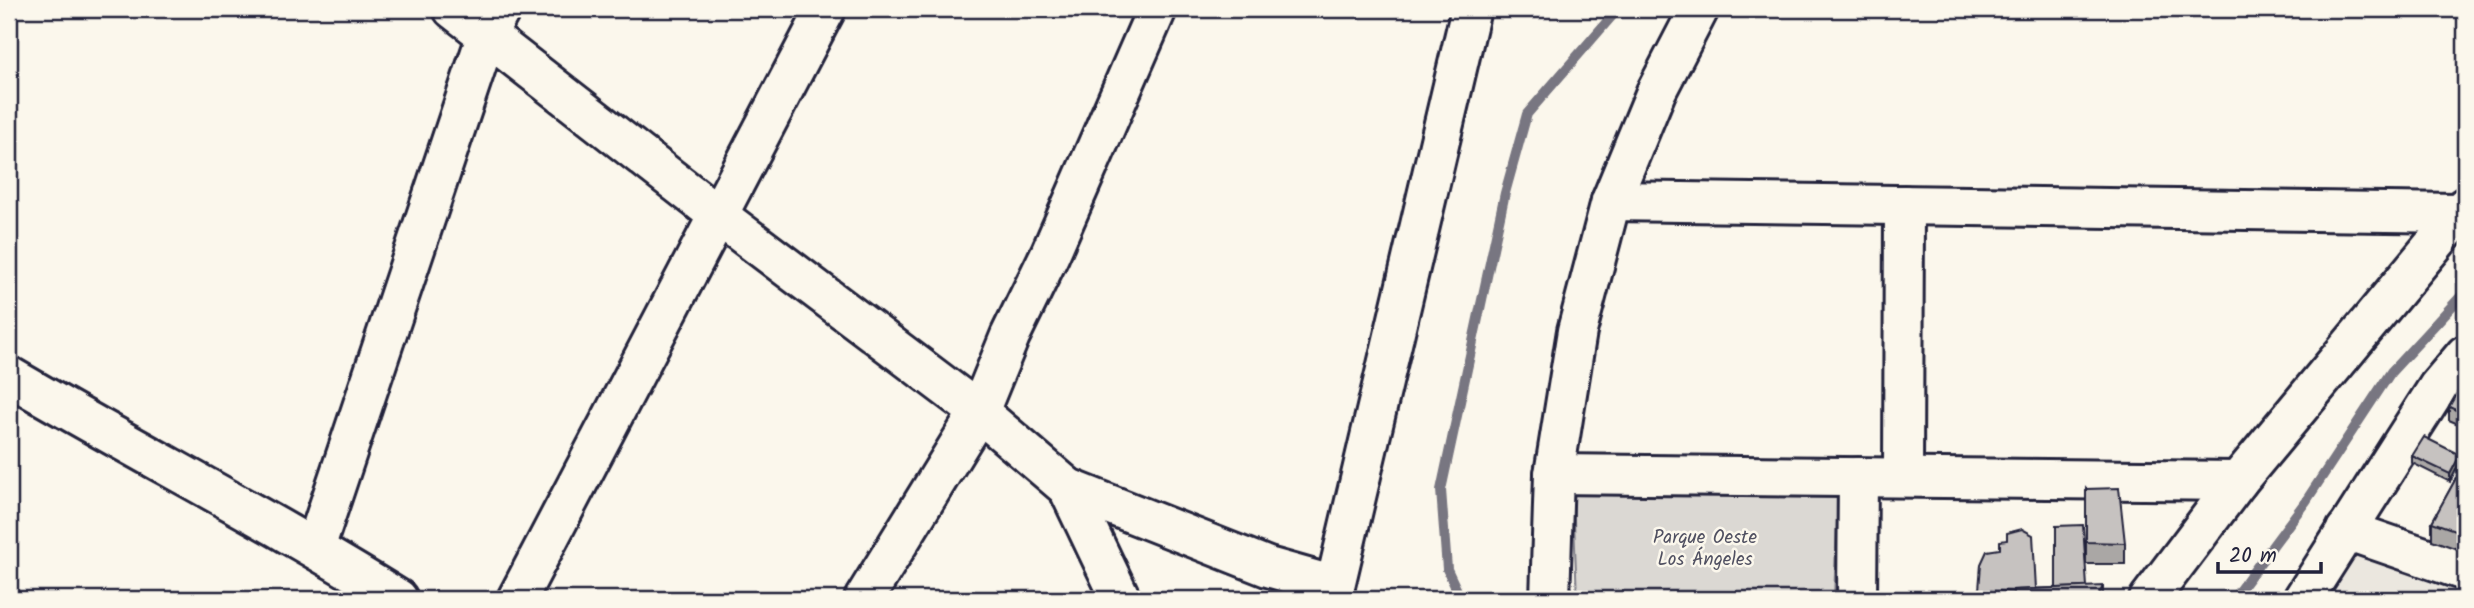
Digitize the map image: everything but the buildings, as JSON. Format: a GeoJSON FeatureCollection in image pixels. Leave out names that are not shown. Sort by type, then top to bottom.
{"type":"FeatureCollection","features":[{"type":"Feature","properties":{"kind":"street"},"geometry":{"type":"LineString","coordinates":[[453,9],[494,21],[719,216],[979,412],[1068,488],[1335,593],[1471,9]]}},
{"type":"Feature","properties":{"kind":"street"},"geometry":{"type":"LineString","coordinates":[[517,599],[826,9]]}},
{"type":"Feature","properties":{"kind":"street"},"geometry":{"type":"LineString","coordinates":[[864,599],[979,412],[1010,336],[1051,254],[1157,9]]}},
{"type":"Feature","properties":{"kind":"street"},"geometry":{"type":"LineString","coordinates":[[1550,599],[1554,474],[1577,331],[1611,201],[1656,92],[1699,9]]}},
{"type":"Feature","properties":{"kind":"street"},"geometry":{"type":"LineString","coordinates":[[315,548],[494,21]]}},
{"type":"Feature","properties":{"kind":"street"},"geometry":{"type":"LineString","coordinates":[[1611,201],[2462,210]]}},
{"type":"Feature","properties":{"kind":"street"},"geometry":{"type":"LineString","coordinates":[[1903,477],[1904,205]]}},
{"type":"Feature","properties":{"kind":"street"},"geometry":{"type":"LineString","coordinates":[[2149,599],[2238,481],[2462,210]]}},
{"type":"Feature","properties":{"kind":"street"},"geometry":{"type":"LineString","coordinates":[[2303,599],[2438,387],[2465,355]]}},
{"type":"Feature","properties":{"kind":"street"},"geometry":{"type":"LineString","coordinates":[[9,376],[102,431],[315,548],[398,599]]}},
{"type":"Feature","properties":{"kind":"street"},"geometry":{"type":"LineString","coordinates":[[1554,474],[2238,481]]}},
{"type":"Feature","properties":{"kind":"street"},"geometry":{"type":"LineString","coordinates":[[1857,599],[1858,477]]}},
{"type":"Feature","properties":{"kind":"street"},"geometry":{"type":"LineString","coordinates":[[1068,488],[1121,599]]}},
{"type":"Feature","properties":{"kind":"street"},"geometry":{"type":"LineString","coordinates":[[2346,530],[2465,571]]}},
{"type":"Feature","properties":{"kind":"shaded area"},"geometry":{"type":"Polygon","coordinates":[[[2355,550],[2465,589],[2465,599],[2328,599],[2355,550]]]}},
{"type":"Feature","properties":{"kind":"green space","name":"Parque Oeste Los Ángeles"},"geometry":{"type":"Polygon","coordinates":[[[1573,494],[1838,495],[1834,599],[1577,599],[1573,494]]]}},
{"type":"Feature","properties":{"kind":"waterway"},"geometry":{"type":"LineString","coordinates":[[1461,599],[1447,569],[1441,490],[1505,193],[1527,114],[1618,9]]}},
{"type":"Feature","properties":{"kind":"waterway"},"geometry":{"type":"LineString","coordinates":[[2233,599],[2306,501],[2391,372],[2465,292]]}}]}
